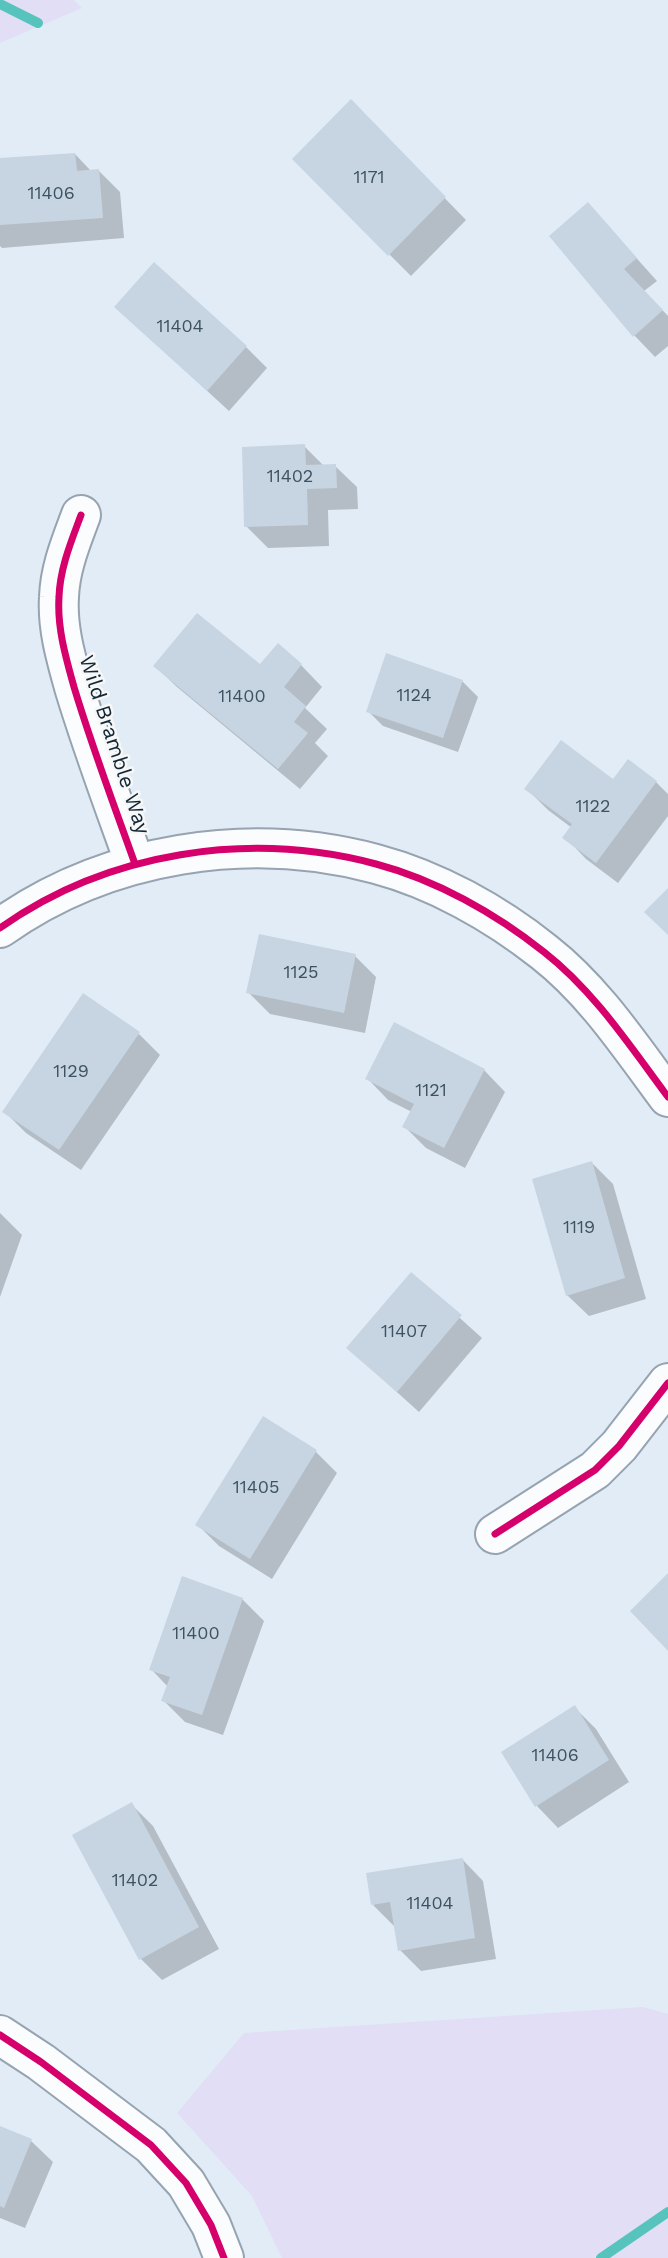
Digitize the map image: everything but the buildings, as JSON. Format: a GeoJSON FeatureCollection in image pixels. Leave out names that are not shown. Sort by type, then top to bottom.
{"type":"FeatureCollection","features":[{"type":"Feature","properties":{"kind":"street","name":"Wild Bramble Way"},"geometry":{"type":"LineString","coordinates":[[81,515],[66,554],[59,594],[58,612],[64,651],[88,733],[135,864]]}},
{"type":"Feature","properties":{"kind":"street"},"geometry":{"type":"LineString","coordinates":[[0,928],[18,915],[72,886],[135,864],[192,852],[245,849],[315,851],[377,864],[433,884],[498,919],[546,953],[591,997],[668,1097]]}},
{"type":"Feature","properties":{"kind":"street"},"geometry":{"type":"LineString","coordinates":[[495,1534],[595,1470],[619,1446],[668,1383]]}},
{"type":"Feature","properties":{"kind":"street"},"geometry":{"type":"LineString","coordinates":[[0,2035],[41,2062],[151,2145],[186,2183],[211,2225],[224,2258]]}},
{"type":"Feature","properties":{"kind":"shaded area"},"geometry":{"type":"Polygon","coordinates":[[[0,0],[74,0],[82,8],[0,43],[0,0]]]}},
{"type":"Feature","properties":{"kind":"shaded area"},"geometry":{"type":"Polygon","coordinates":[[[643,2007],[668,2014],[668,2258],[282,2258],[252,2196],[177,2113],[244,2033],[643,2007]]]}},
{"type":"Feature","properties":{"kind":"waterway"},"geometry":{"type":"LineString","coordinates":[[0,4],[38,23]]}},
{"type":"Feature","properties":{"kind":"waterway"},"geometry":{"type":"LineString","coordinates":[[601,2258],[668,2212]]}},
{"type":"Feature","properties":{"kind":"cycle path"},"geometry":{"type":"LineString","coordinates":[[81,515],[61,576],[61,631],[81,709],[135,864]]}},
{"type":"Feature","properties":{"kind":"cycle path"},"geometry":{"type":"LineString","coordinates":[[0,928],[42,902],[86,881],[133,865],[180,855],[229,849],[279,849],[328,854],[376,864],[421,879],[464,899],[506,924],[544,952],[595,1002],[668,1097]]}},
{"type":"Feature","properties":{"kind":"cycle path"},"geometry":{"type":"LineString","coordinates":[[495,1534],[595,1470],[619,1446],[668,1383]]}},
{"type":"Feature","properties":{"kind":"cycle path"},"geometry":{"type":"LineString","coordinates":[[0,2035],[41,2062],[151,2145],[186,2183],[211,2225],[224,2258]]}}]}
